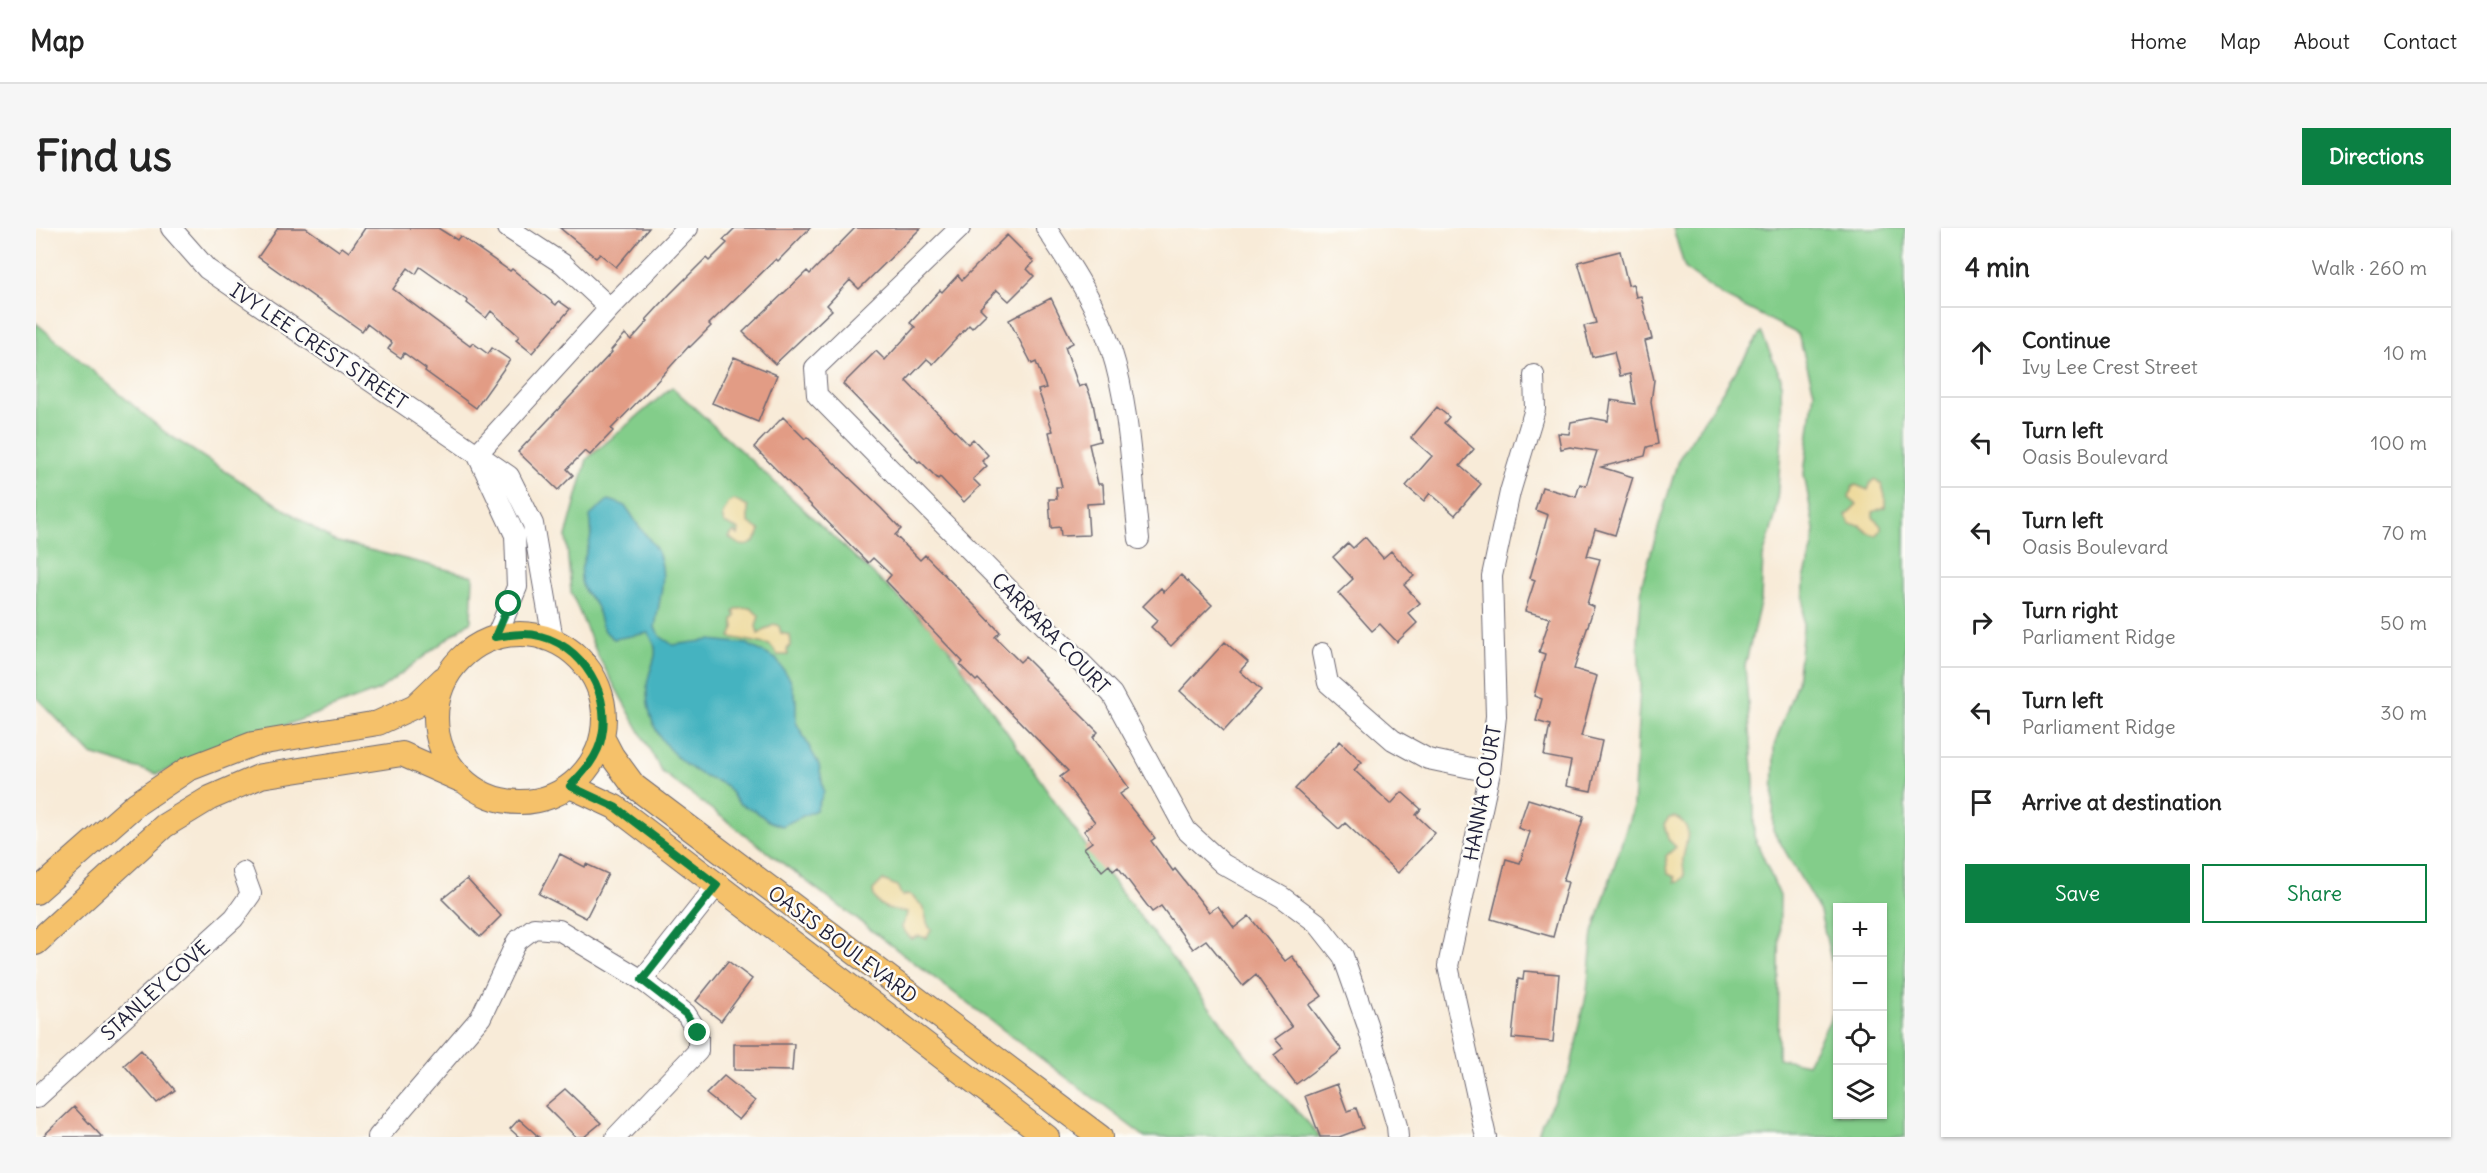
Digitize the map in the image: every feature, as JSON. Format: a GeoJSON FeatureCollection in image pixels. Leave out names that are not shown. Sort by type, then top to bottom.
{"type":"FeatureCollection","features":[{"type":"Feature","properties":{"kind":"main road"},"geometry":{"type":"LineString","coordinates":[[36,892],[136,804],[188,769],[253,744],[378,723],[415,706],[461,657],[477,645],[495,637],[524,633],[553,640],[577,656],[595,679],[604,707],[602,736],[590,764],[570,786],[544,799],[515,803],[486,796],[462,780],[402,754],[261,776],[210,798],[164,826],[36,943]]}},
{"type":"Feature","properties":{"kind":"main road"},"geometry":{"type":"LineString","coordinates":[[448,673],[437,700],[436,729],[444,757],[462,780]]}},
{"type":"Feature","properties":{"kind":"main road","name":"OASIS BOULEVARD"},"geometry":{"type":"LineString","coordinates":[[602,736],[612,756],[634,786],[1100,1137]]}},
{"type":"Feature","properties":{"kind":"main road","name":"OASIS BOULEVARD"},"geometry":{"type":"LineString","coordinates":[[570,786],[615,807],[1047,1137]]}},
{"type":"Feature","properties":{"kind":"street","name":"IVY LEE CREST STREET"},"geometry":{"type":"LineString","coordinates":[[171,228],[207,269],[509,476],[532,524],[542,592],[553,640]]}},
{"type":"Feature","properties":{"kind":"street"},"geometry":{"type":"LineString","coordinates":[[508,228],[563,264],[610,308]]}},
{"type":"Feature","properties":{"kind":"street"},"geometry":{"type":"LineString","coordinates":[[495,637],[517,587],[515,535],[477,454],[610,308],[688,228]]}},
{"type":"Feature","properties":{"kind":"street","name":"CARRARA COURT"},"geometry":{"type":"LineString","coordinates":[[960,228],[815,368],[817,395],[1112,694],[1186,830],[1223,864],[1282,897],[1317,923],[1343,956],[1371,1036],[1397,1125],[1398,1137]]}},
{"type":"Feature","properties":{"kind":"street"},"geometry":{"type":"LineString","coordinates":[[1046,228],[1078,276],[1111,349],[1126,418],[1138,539]]}},
{"type":"Feature","properties":{"kind":"street","name":"HANNA COURT"},"geometry":{"type":"LineString","coordinates":[[1486,1137],[1448,966],[1490,772],[1496,716],[1492,576],[1510,492],[1535,409],[1534,375]]}},
{"type":"Feature","properties":{"kind":"street"},"geometry":{"type":"LineString","coordinates":[[1322,653],[1328,683],[1393,740],[1428,759],[1490,772]]}},
{"type":"Feature","properties":{"kind":"street","name":"STANLEY COVE"},"geometry":{"type":"LineString","coordinates":[[38,1092],[234,918],[251,894],[243,872]]}},
{"type":"Feature","properties":{"kind":"street"},"geometry":{"type":"LineString","coordinates":[[642,980],[717,885]]}},
{"type":"Feature","properties":{"kind":"street"},"geometry":{"type":"LineString","coordinates":[[378,1137],[481,1017],[518,940],[534,928],[559,930],[642,980],[686,1014],[698,1033],[698,1051],[616,1137]]}},
{"type":"Feature","properties":{"kind":"green space"},"geometry":{"type":"Polygon","coordinates":[[[1673,228],[1905,228],[1905,1137],[1537,1137],[1542,1122],[1570,1071],[1587,991],[1593,933],[1633,807],[1640,688],[1638,640],[1642,583],[1678,460],[1761,332],[1781,378],[1782,436],[1776,514],[1763,557],[1761,599],[1745,666],[1754,781],[1754,836],[1780,896],[1778,1058],[1807,1064],[1833,1014],[1833,1119],[1887,1119],[1887,903],[1833,903],[1833,968],[1820,912],[1773,830],[1774,746],[1797,682],[1803,628],[1804,579],[1813,546],[1814,529],[1804,474],[1814,391],[1798,334],[1723,296],[1685,269],[1673,228]]]}},
{"type":"Feature","properties":{"kind":"green space"},"geometry":{"type":"Polygon","coordinates":[[[36,323],[166,433],[334,541],[473,576],[471,621],[379,690],[157,774],[91,754],[36,697],[36,323]]]}},
{"type":"Feature","properties":{"kind":"green space"},"geometry":{"type":"Polygon","coordinates":[[[672,387],[940,636],[1086,846],[1250,1060],[1321,1137],[1145,1137],[662,772],[598,656],[571,592],[566,536],[587,459],[672,387]]]}},
{"type":"Feature","properties":{"kind":"sand"},"geometry":{"type":"Polygon","coordinates":[[[1875,479],[1882,485],[1885,496],[1885,507],[1873,512],[1873,517],[1881,526],[1877,535],[1865,531],[1860,525],[1850,524],[1846,515],[1857,504],[1849,497],[1852,487],[1856,485],[1868,490],[1875,479]]]}},
{"type":"Feature","properties":{"kind":"sand"},"geometry":{"type":"Polygon","coordinates":[[[734,500],[748,507],[748,522],[760,530],[751,544],[739,544],[729,537],[734,531],[738,535],[739,530],[724,523],[722,516],[729,502],[734,500]]]}},
{"type":"Feature","properties":{"kind":"sand"},"geometry":{"type":"Polygon","coordinates":[[[751,608],[759,616],[756,626],[758,634],[775,624],[779,626],[781,633],[790,635],[791,644],[787,650],[788,655],[778,655],[770,645],[730,637],[736,616],[734,612],[737,609],[751,608]]]}},
{"type":"Feature","properties":{"kind":"sand"},"geometry":{"type":"Polygon","coordinates":[[[1675,817],[1685,825],[1688,834],[1683,858],[1684,877],[1679,882],[1675,882],[1675,877],[1668,874],[1666,856],[1676,847],[1668,839],[1664,824],[1669,818],[1675,817]]]}},
{"type":"Feature","properties":{"kind":"sand"},"geometry":{"type":"Polygon","coordinates":[[[883,880],[897,886],[902,896],[909,894],[922,905],[931,930],[927,938],[919,936],[911,939],[901,927],[908,912],[885,907],[876,901],[873,890],[883,880]]]}},
{"type":"Feature","properties":{"kind":"water"},"geometry":{"type":"Polygon","coordinates":[[[608,500],[619,503],[628,510],[654,545],[660,558],[663,578],[655,628],[661,637],[673,645],[710,640],[747,644],[776,659],[790,679],[796,700],[796,722],[819,765],[824,792],[816,810],[782,826],[770,821],[741,804],[725,785],[688,766],[661,739],[655,728],[648,703],[648,681],[655,654],[653,641],[648,633],[614,639],[609,636],[602,625],[597,608],[582,585],[582,566],[590,541],[590,516],[608,500]]]}},
{"type":"Feature","properties":{"kind":"building"},"geometry":{"type":"Polygon","coordinates":[[[278,228],[306,228],[339,251],[342,247],[349,252],[365,228],[438,228],[457,240],[460,236],[510,271],[512,269],[556,305],[559,301],[570,309],[532,353],[516,340],[519,336],[491,311],[486,318],[467,303],[468,301],[420,267],[416,274],[408,268],[393,289],[470,346],[473,343],[488,354],[492,348],[510,360],[476,408],[404,353],[401,358],[388,349],[392,343],[367,324],[362,331],[258,257],[278,228]]]}},
{"type":"Feature","properties":{"kind":"building"},"geometry":{"type":"Polygon","coordinates":[[[560,228],[649,228],[616,267],[600,254],[596,258],[560,228]]]}},
{"type":"Feature","properties":{"kind":"building"},"geometry":{"type":"Polygon","coordinates":[[[735,228],[810,228],[778,261],[776,259],[709,324],[711,326],[689,346],[611,429],[613,431],[590,455],[585,451],[567,469],[573,475],[558,490],[518,452],[612,352],[611,350],[625,334],[631,340],[670,294],[706,258],[709,261],[727,243],[723,240],[735,228]]]}},
{"type":"Feature","properties":{"kind":"building"},"geometry":{"type":"Polygon","coordinates":[[[855,228],[921,228],[859,289],[850,280],[827,305],[832,310],[775,364],[743,332],[807,271],[810,274],[855,228]]]}},
{"type":"Feature","properties":{"kind":"building"},"geometry":{"type":"Polygon","coordinates":[[[1007,235],[1034,262],[1027,269],[1034,276],[1009,301],[997,290],[980,308],[986,314],[972,328],[969,325],[933,364],[927,359],[906,381],[968,444],[973,439],[988,455],[982,461],[987,466],[973,479],[980,486],[964,502],[940,477],[938,479],[920,461],[918,462],[843,384],[876,351],[885,360],[915,327],[910,323],[940,290],[942,292],[958,275],[962,280],[1007,235]]]}},
{"type":"Feature","properties":{"kind":"building"},"geometry":{"type":"Polygon","coordinates":[[[1620,251],[1628,285],[1633,284],[1636,297],[1641,296],[1652,339],[1645,341],[1654,380],[1651,402],[1658,444],[1647,447],[1645,456],[1601,467],[1633,477],[1615,535],[1595,529],[1587,556],[1600,559],[1587,604],[1594,607],[1574,669],[1597,676],[1581,736],[1602,741],[1591,791],[1566,786],[1571,761],[1544,756],[1550,725],[1536,721],[1542,699],[1534,696],[1545,654],[1539,652],[1550,618],[1525,611],[1535,580],[1530,578],[1548,515],[1535,510],[1542,487],[1576,497],[1580,484],[1586,486],[1597,451],[1570,447],[1561,449],[1558,433],[1569,434],[1571,422],[1592,418],[1608,421],[1611,400],[1635,404],[1630,374],[1620,376],[1614,352],[1592,357],[1584,326],[1596,323],[1578,262],[1620,251]]]}},
{"type":"Feature","properties":{"kind":"building"},"geometry":{"type":"Polygon","coordinates":[[[1051,298],[1073,343],[1065,347],[1079,387],[1086,384],[1093,403],[1100,441],[1089,444],[1098,484],[1103,484],[1104,503],[1087,504],[1089,535],[1061,536],[1060,527],[1051,528],[1049,499],[1057,499],[1056,487],[1062,487],[1049,432],[1053,431],[1038,390],[1046,388],[1036,362],[1032,364],[1009,320],[1051,298]]]}},
{"type":"Feature","properties":{"kind":"building"},"geometry":{"type":"Polygon","coordinates":[[[734,357],[777,375],[758,422],[712,403],[734,357]]]}},
{"type":"Feature","properties":{"kind":"building"},"geometry":{"type":"Polygon","coordinates":[[[1437,407],[1449,417],[1444,423],[1474,449],[1460,466],[1481,484],[1455,515],[1430,493],[1424,501],[1406,486],[1432,456],[1411,438],[1437,407]]]}},
{"type":"Feature","properties":{"kind":"building"},"geometry":{"type":"Polygon","coordinates":[[[783,417],[881,508],[901,529],[895,535],[920,560],[925,555],[1000,632],[995,637],[1020,662],[1025,657],[1098,732],[1093,737],[1129,788],[1120,794],[1155,838],[1151,841],[1173,871],[1175,869],[1209,912],[1218,906],[1234,928],[1249,916],[1285,961],[1292,956],[1322,996],[1309,1005],[1342,1050],[1296,1084],[1274,1055],[1283,1048],[1275,1039],[1292,1027],[1256,975],[1243,986],[1206,940],[1193,949],[1161,906],[1152,912],[1118,867],[1113,871],[1109,865],[1102,871],[1084,848],[1092,842],[1084,831],[1095,822],[1060,777],[1068,771],[978,679],[976,681],[960,665],[963,662],[886,581],[891,575],[873,558],[868,563],[754,447],[783,417]]]}},
{"type":"Feature","properties":{"kind":"building"},"geometry":{"type":"Polygon","coordinates":[[[1365,537],[1383,558],[1391,551],[1414,576],[1404,585],[1420,603],[1408,613],[1417,623],[1397,642],[1380,624],[1372,631],[1338,593],[1353,579],[1333,557],[1348,543],[1353,548],[1365,537]]]}},
{"type":"Feature","properties":{"kind":"building"},"geometry":{"type":"Polygon","coordinates":[[[1181,575],[1212,605],[1171,646],[1151,627],[1158,620],[1143,606],[1161,588],[1164,592],[1181,575]]]}},
{"type":"Feature","properties":{"kind":"building"},"geometry":{"type":"Polygon","coordinates":[[[1225,642],[1248,662],[1240,671],[1261,690],[1224,731],[1180,691],[1225,642]]]}},
{"type":"Feature","properties":{"kind":"building"},"geometry":{"type":"Polygon","coordinates":[[[1340,741],[1362,762],[1354,770],[1391,804],[1402,792],[1421,809],[1416,815],[1435,833],[1398,873],[1345,823],[1339,829],[1295,789],[1340,741]]]}},
{"type":"Feature","properties":{"kind":"building"},"geometry":{"type":"Polygon","coordinates":[[[1528,799],[1584,816],[1563,881],[1568,882],[1553,937],[1491,919],[1506,859],[1520,863],[1530,832],[1518,828],[1528,799]]]}},
{"type":"Feature","properties":{"kind":"building"},"geometry":{"type":"Polygon","coordinates":[[[560,854],[585,867],[586,864],[608,874],[586,918],[539,894],[560,854]]]}},
{"type":"Feature","properties":{"kind":"building"},"geometry":{"type":"Polygon","coordinates":[[[467,879],[501,916],[480,937],[442,899],[467,879]]]}},
{"type":"Feature","properties":{"kind":"building"},"geometry":{"type":"Polygon","coordinates":[[[728,961],[752,979],[721,1021],[696,1001],[728,961]]]}},
{"type":"Feature","properties":{"kind":"building"},"geometry":{"type":"Polygon","coordinates":[[[1524,971],[1559,974],[1553,1042],[1512,1038],[1518,979],[1523,980],[1524,971]]]}},
{"type":"Feature","properties":{"kind":"building"},"geometry":{"type":"Polygon","coordinates":[[[734,1044],[794,1044],[792,1071],[734,1070],[734,1044]]]}},
{"type":"Feature","properties":{"kind":"building"},"geometry":{"type":"Polygon","coordinates":[[[141,1050],[175,1090],[157,1103],[124,1065],[141,1050]]]}},
{"type":"Feature","properties":{"kind":"building"},"geometry":{"type":"Polygon","coordinates":[[[724,1076],[755,1101],[739,1120],[706,1094],[724,1076]]]}},
{"type":"Feature","properties":{"kind":"building"},"geometry":{"type":"Polygon","coordinates":[[[1337,1084],[1347,1111],[1356,1108],[1363,1128],[1339,1137],[1320,1137],[1305,1096],[1337,1084]]]}},
{"type":"Feature","properties":{"kind":"building"},"geometry":{"type":"Polygon","coordinates":[[[565,1089],[601,1123],[584,1137],[576,1137],[545,1106],[565,1089]]]}},
{"type":"Feature","properties":{"kind":"building"},"geometry":{"type":"Polygon","coordinates":[[[74,1107],[102,1137],[42,1137],[74,1107]]]}},
{"type":"Feature","properties":{"kind":"building"},"geometry":{"type":"Polygon","coordinates":[[[519,1119],[539,1137],[519,1137],[510,1129],[519,1119]]]}},
{"type":"Feature","properties":{"kind":"route"},"geometry":{"type":"LineString","coordinates":[[509,604],[495,637],[524,633],[553,640],[577,656],[595,679],[604,707],[602,736],[595,755],[584,772],[570,786],[615,807],[717,885],[642,980],[686,1014],[698,1033]]}}]}
